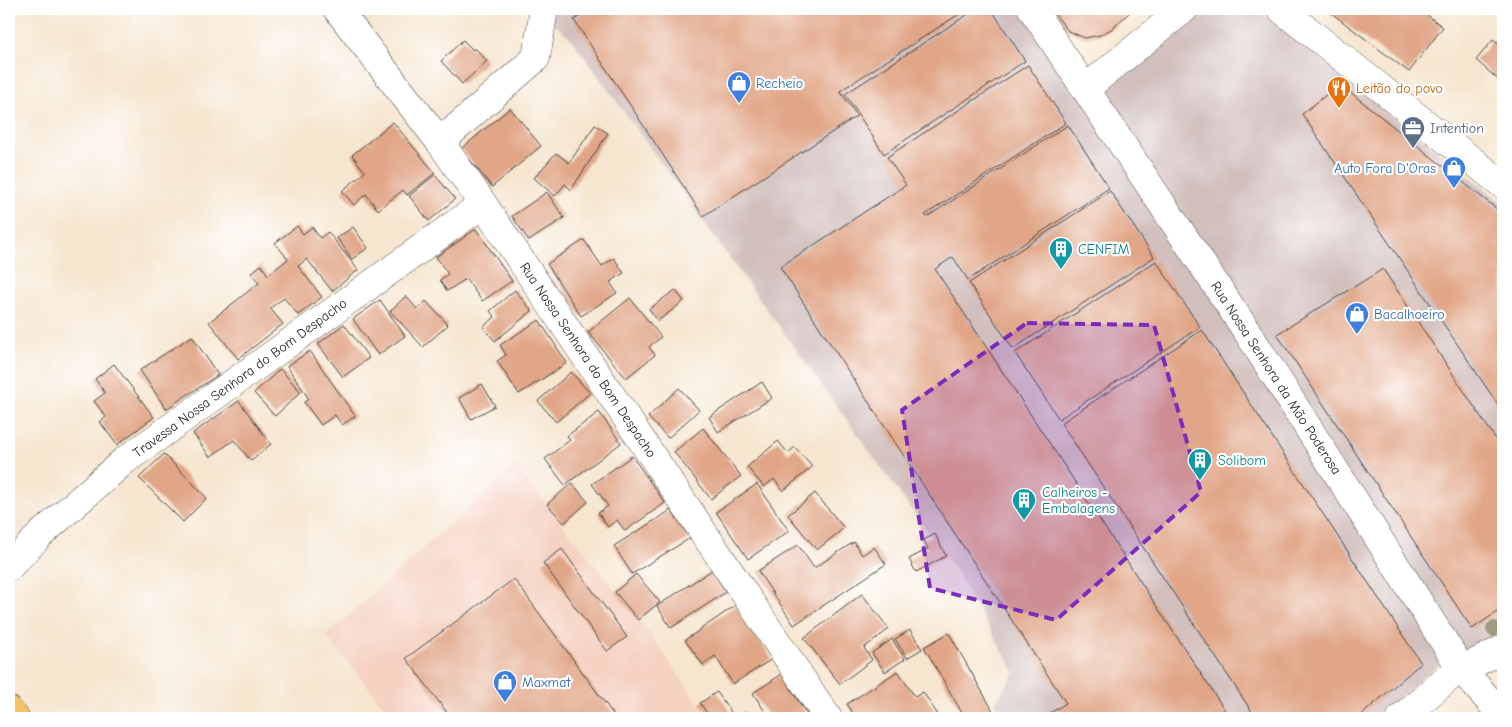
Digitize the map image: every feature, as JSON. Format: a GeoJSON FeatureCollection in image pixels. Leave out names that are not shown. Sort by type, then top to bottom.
{"type":"FeatureCollection","features":[{"type":"Feature","properties":{"kind":"highway"},"geometry":{"type":"LineString","coordinates":[[9,710],[15,718]]}},
{"type":"Feature","properties":{"kind":"street","name":"Rua Nossa Senhora do Bom Despacho"},"geometry":{"type":"LineString","coordinates":[[337,9],[440,142],[483,204],[828,718]]}},
{"type":"Feature","properties":{"kind":"street"},"geometry":{"type":"LineString","coordinates":[[440,142],[536,58],[544,9]]}},
{"type":"Feature","properties":{"kind":"street","name":"Rua Nossa Senhora da Mão Poderosa"},"geometry":{"type":"LineString","coordinates":[[1032,9],[1248,333],[1462,670],[1503,716]]}},
{"type":"Feature","properties":{"kind":"street"},"geometry":{"type":"LineString","coordinates":[[1086,88],[1184,9]]}},
{"type":"Feature","properties":{"kind":"street"},"geometry":{"type":"LineString","coordinates":[[1282,9],[1503,185]]}},
{"type":"Feature","properties":{"kind":"street","name":"Travessa Nossa Senhora do Bom Despacho"},"geometry":{"type":"LineString","coordinates":[[9,567],[41,534],[124,461],[483,204]]}},
{"type":"Feature","properties":{"kind":"street"},"geometry":{"type":"LineString","coordinates":[[1401,718],[1453,674],[1503,649]]}},
{"type":"Feature","properties":{"kind":"highlighted area"},"geometry":{"type":"Polygon","coordinates":[[[1027,323],[1154,325],[1201,492],[1056,620],[930,588],[902,410],[1027,323]]]}},
{"type":"Feature","properties":{"kind":"shaded area"},"geometry":{"type":"Polygon","coordinates":[[[534,9],[1043,9],[1068,43],[1086,63],[1104,61],[1170,9],[1257,9],[1503,203],[1503,631],[1444,660],[1377,718],[1003,718],[995,703],[1015,672],[954,568],[569,36],[534,9]]]}},
{"type":"Feature","properties":{"kind":"shaded area"},"geometry":{"type":"Polygon","coordinates":[[[515,465],[649,633],[709,718],[394,718],[326,636],[515,465]]]}},
{"type":"Feature","properties":{"kind":"building","name":"Recheio"},"geometry":{"type":"Polygon","coordinates":[[[591,9],[967,9],[840,91],[857,116],[703,216],[574,20],[591,9]]]}},
{"type":"Feature","properties":{"kind":"building"},"geometry":{"type":"Polygon","coordinates":[[[976,9],[991,9],[1025,61],[884,154],[845,94],[976,9]]]}},
{"type":"Feature","properties":{"kind":"building"},"geometry":{"type":"Polygon","coordinates":[[[1051,9],[1133,9],[1113,28],[1100,35],[1085,38],[1068,31],[1051,9]]]}},
{"type":"Feature","properties":{"kind":"building"},"geometry":{"type":"Polygon","coordinates":[[[1326,9],[1419,9],[1443,27],[1409,72],[1326,9]]]}},
{"type":"Feature","properties":{"kind":"building"},"geometry":{"type":"Polygon","coordinates":[[[463,40],[473,50],[475,48],[487,61],[462,84],[441,61],[463,40]]]}},
{"type":"Feature","properties":{"kind":"building"},"geometry":{"type":"Polygon","coordinates":[[[1493,40],[1503,48],[1503,84],[1476,60],[1493,40]]]}},
{"type":"Feature","properties":{"kind":"building","name":"Calheiros - Embalagens"},"geometry":{"type":"Polygon","coordinates":[[[1028,65],[1066,123],[925,215],[927,217],[1068,125],[1109,188],[968,280],[953,257],[935,269],[1230,718],[1053,718],[1050,713],[1066,703],[780,267],[906,185],[887,157],[1028,65]]]}},
{"type":"Feature","properties":{"kind":"building"},"geometry":{"type":"Polygon","coordinates":[[[1340,84],[1503,214],[1503,412],[1302,114],[1340,84]]]}},
{"type":"Feature","properties":{"kind":"building"},"geometry":{"type":"Polygon","coordinates":[[[510,108],[541,146],[492,187],[461,149],[510,108]]]}},
{"type":"Feature","properties":{"kind":"building"},"geometry":{"type":"Polygon","coordinates":[[[393,122],[435,173],[407,195],[403,190],[378,210],[366,194],[354,205],[342,191],[365,172],[352,155],[393,122]]]}},
{"type":"Feature","properties":{"kind":"building"},"geometry":{"type":"Polygon","coordinates":[[[595,125],[608,133],[571,190],[565,184],[555,196],[534,178],[556,153],[569,163],[595,125]]]}},
{"type":"Feature","properties":{"kind":"building"},"geometry":{"type":"Polygon","coordinates":[[[435,175],[455,199],[429,221],[409,196],[435,175]]]}},
{"type":"Feature","properties":{"kind":"building","name":"CENFIM"},"geometry":{"type":"Polygon","coordinates":[[[1110,191],[1154,257],[1013,349],[969,283],[1110,191]]]}},
{"type":"Feature","properties":{"kind":"building"},"geometry":{"type":"Polygon","coordinates":[[[547,192],[564,218],[529,241],[512,216],[547,192]]]}},
{"type":"Feature","properties":{"kind":"building"},"geometry":{"type":"Polygon","coordinates":[[[297,226],[303,234],[312,227],[320,238],[328,232],[358,270],[332,291],[307,259],[298,266],[322,297],[298,315],[284,298],[270,308],[283,324],[238,359],[209,322],[259,283],[251,273],[261,265],[268,275],[288,259],[275,243],[297,226]]]}},
{"type":"Feature","properties":{"kind":"building"},"geometry":{"type":"Polygon","coordinates":[[[353,227],[368,248],[352,259],[337,238],[353,227]]]}},
{"type":"Feature","properties":{"kind":"building"},"geometry":{"type":"Polygon","coordinates":[[[476,229],[512,281],[482,301],[466,279],[447,291],[440,280],[448,274],[436,257],[476,229]]]}},
{"type":"Feature","properties":{"kind":"building"},"geometry":{"type":"Polygon","coordinates":[[[584,240],[602,266],[614,258],[624,273],[610,282],[617,293],[581,316],[547,264],[584,240]]]}},
{"type":"Feature","properties":{"kind":"building"},"geometry":{"type":"Polygon","coordinates":[[[1156,261],[1200,327],[1059,419],[1015,353],[1156,261]]]}},
{"type":"Feature","properties":{"kind":"building"},"geometry":{"type":"Polygon","coordinates":[[[1383,269],[1503,450],[1503,608],[1472,629],[1277,334],[1383,269]]]}},
{"type":"Feature","properties":{"kind":"building"},"geometry":{"type":"Polygon","coordinates":[[[515,290],[532,311],[495,341],[483,327],[495,317],[490,311],[515,290]]]}},
{"type":"Feature","properties":{"kind":"building"},"geometry":{"type":"Polygon","coordinates":[[[675,290],[684,301],[658,321],[649,309],[675,290]]]}},
{"type":"Feature","properties":{"kind":"building"},"geometry":{"type":"Polygon","coordinates":[[[406,296],[417,309],[426,301],[448,325],[423,347],[390,311],[406,296]]]}},
{"type":"Feature","properties":{"kind":"building"},"geometry":{"type":"Polygon","coordinates":[[[630,298],[661,337],[649,347],[655,355],[626,378],[588,332],[630,298]]]}},
{"type":"Feature","properties":{"kind":"building"},"geometry":{"type":"Polygon","coordinates":[[[380,300],[405,336],[378,355],[353,319],[380,300]]]}},
{"type":"Feature","properties":{"kind":"building"},"geometry":{"type":"Polygon","coordinates":[[[539,320],[567,363],[519,394],[497,361],[506,355],[500,345],[539,320]]]}},
{"type":"Feature","properties":{"kind":"building"},"geometry":{"type":"Polygon","coordinates":[[[344,324],[369,358],[343,377],[318,344],[344,324]]]}},
{"type":"Feature","properties":{"kind":"building"},"geometry":{"type":"Polygon","coordinates":[[[1202,330],[1421,663],[1358,718],[1256,718],[1061,423],[1202,330]]]}},
{"type":"Feature","properties":{"kind":"building"},"geometry":{"type":"Polygon","coordinates":[[[192,336],[218,375],[166,409],[140,370],[192,336]]]}},
{"type":"Feature","properties":{"kind":"building"},"geometry":{"type":"Polygon","coordinates":[[[310,351],[355,416],[342,425],[335,415],[321,425],[304,402],[309,399],[287,366],[310,351]]]}},
{"type":"Feature","properties":{"kind":"building"},"geometry":{"type":"Polygon","coordinates":[[[114,364],[154,417],[117,445],[100,422],[106,417],[94,401],[105,393],[95,379],[114,364]]]}},
{"type":"Feature","properties":{"kind":"building"},"geometry":{"type":"Polygon","coordinates":[[[280,369],[301,392],[275,416],[254,393],[280,369]]]}},
{"type":"Feature","properties":{"kind":"building"},"geometry":{"type":"Polygon","coordinates":[[[571,372],[590,393],[556,422],[538,401],[571,372]]]}},
{"type":"Feature","properties":{"kind":"building"},"geometry":{"type":"Polygon","coordinates":[[[762,382],[772,398],[718,432],[709,417],[762,382]]]}},
{"type":"Feature","properties":{"kind":"building"},"geometry":{"type":"Polygon","coordinates":[[[482,384],[495,406],[471,419],[459,398],[482,384]]]}},
{"type":"Feature","properties":{"kind":"building"},"geometry":{"type":"Polygon","coordinates":[[[679,388],[699,410],[668,438],[648,417],[679,388]]]}},
{"type":"Feature","properties":{"kind":"building"},"geometry":{"type":"Polygon","coordinates":[[[239,401],[271,444],[251,461],[234,440],[210,457],[193,433],[239,401]]]}},
{"type":"Feature","properties":{"kind":"building"},"geometry":{"type":"Polygon","coordinates":[[[599,412],[621,443],[565,485],[545,459],[570,440],[567,436],[599,412]]]}},
{"type":"Feature","properties":{"kind":"building"},"geometry":{"type":"Polygon","coordinates":[[[703,428],[741,476],[711,499],[674,452],[703,428]]]}},
{"type":"Feature","properties":{"kind":"building"},"geometry":{"type":"Polygon","coordinates":[[[778,441],[788,453],[795,447],[812,467],[783,491],[774,479],[764,487],[747,467],[778,441]]]}},
{"type":"Feature","properties":{"kind":"building"},"geometry":{"type":"Polygon","coordinates":[[[164,454],[207,498],[183,522],[139,478],[164,454]]]}},
{"type":"Feature","properties":{"kind":"building"},"geometry":{"type":"Polygon","coordinates":[[[632,456],[665,503],[625,531],[617,520],[608,527],[598,513],[608,506],[592,484],[632,456]]]}},
{"type":"Feature","properties":{"kind":"building"},"geometry":{"type":"Polygon","coordinates":[[[572,483],[588,502],[564,523],[547,504],[572,483]]]}},
{"type":"Feature","properties":{"kind":"building"},"geometry":{"type":"Polygon","coordinates":[[[757,484],[789,531],[748,559],[716,512],[757,484]]]}},
{"type":"Feature","properties":{"kind":"building"},"geometry":{"type":"Polygon","coordinates":[[[815,493],[844,528],[817,550],[788,515],[815,493]]]}},
{"type":"Feature","properties":{"kind":"building"},"geometry":{"type":"Polygon","coordinates":[[[671,510],[690,538],[632,574],[614,546],[671,510]]]}},
{"type":"Feature","properties":{"kind":"building"},"geometry":{"type":"Polygon","coordinates":[[[935,534],[946,556],[916,572],[909,559],[928,549],[924,540],[935,534]]]}},
{"type":"Feature","properties":{"kind":"building"},"geometry":{"type":"Polygon","coordinates":[[[854,542],[862,555],[874,547],[886,564],[794,625],[758,571],[798,545],[814,568],[854,542]]]}},
{"type":"Feature","properties":{"kind":"building"},"geometry":{"type":"Polygon","coordinates":[[[562,549],[627,637],[607,651],[543,563],[562,549]]]}},
{"type":"Feature","properties":{"kind":"building"},"geometry":{"type":"Polygon","coordinates":[[[712,570],[726,592],[671,628],[657,606],[712,570]]]}},
{"type":"Feature","properties":{"kind":"building"},"geometry":{"type":"Polygon","coordinates":[[[636,574],[660,602],[638,620],[615,592],[636,574]]]}},
{"type":"Feature","properties":{"kind":"building"},"geometry":{"type":"Polygon","coordinates":[[[514,579],[616,718],[451,718],[406,658],[514,579]]]}},
{"type":"Feature","properties":{"kind":"building"},"geometry":{"type":"Polygon","coordinates":[[[862,594],[889,629],[864,648],[872,660],[840,684],[804,638],[862,594]]]}},
{"type":"Feature","properties":{"kind":"building"},"geometry":{"type":"Polygon","coordinates":[[[736,605],[772,659],[733,684],[715,656],[703,665],[685,640],[736,605]]]}},
{"type":"Feature","properties":{"kind":"building"},"geometry":{"type":"Polygon","coordinates":[[[910,630],[922,649],[907,658],[895,639],[910,630]]]}},
{"type":"Feature","properties":{"kind":"building"},"geometry":{"type":"Polygon","coordinates":[[[949,633],[997,718],[965,718],[924,647],[949,633]]]}},
{"type":"Feature","properties":{"kind":"building"},"geometry":{"type":"Polygon","coordinates":[[[892,639],[905,659],[885,672],[872,653],[892,639]]]}},
{"type":"Feature","properties":{"kind":"building"},"geometry":{"type":"Polygon","coordinates":[[[898,671],[915,697],[923,692],[940,718],[856,718],[847,704],[898,671]]]}},
{"type":"Feature","properties":{"kind":"building"},"geometry":{"type":"Polygon","coordinates":[[[782,674],[809,718],[769,718],[753,693],[782,674]]]}},
{"type":"Feature","properties":{"kind":"building"},"geometry":{"type":"Polygon","coordinates":[[[717,692],[735,718],[710,718],[700,703],[717,692]]]}},
{"type":"Feature","properties":{"kind":"building"},"geometry":{"type":"Polygon","coordinates":[[[745,712],[749,718],[736,718],[745,712]]]}},
{"type":"Feature","properties":{"kind":"place","name":"Recheio"},"geometry":{"type":"Point","coordinates":[739,104]}},
{"type":"Feature","properties":{"kind":"place","name":"Leitão do povo"},"geometry":{"type":"Point","coordinates":[1339,109]}},
{"type":"Feature","properties":{"kind":"place","name":"Intention"},"geometry":{"type":"Point","coordinates":[1413,149]}},
{"type":"Feature","properties":{"kind":"place","name":"Auto Fora D'Oras"},"geometry":{"type":"Point","coordinates":[1454,189]}},
{"type":"Feature","properties":{"kind":"place","name":"CENFIM"},"geometry":{"type":"Point","coordinates":[1061,270]}},
{"type":"Feature","properties":{"kind":"place","name":"Bacalhoeiro"},"geometry":{"type":"Point","coordinates":[1357,335]}},
{"type":"Feature","properties":{"kind":"place","name":"Solibom"},"geometry":{"type":"Point","coordinates":[1200,481]}},
{"type":"Feature","properties":{"kind":"place","name":"Calheiros - Embalagens"},"geometry":{"type":"Point","coordinates":[1024,521]}},
{"type":"Feature","properties":{"kind":"place","name":"Maxmat"},"geometry":{"type":"Point","coordinates":[505,703]}}]}
